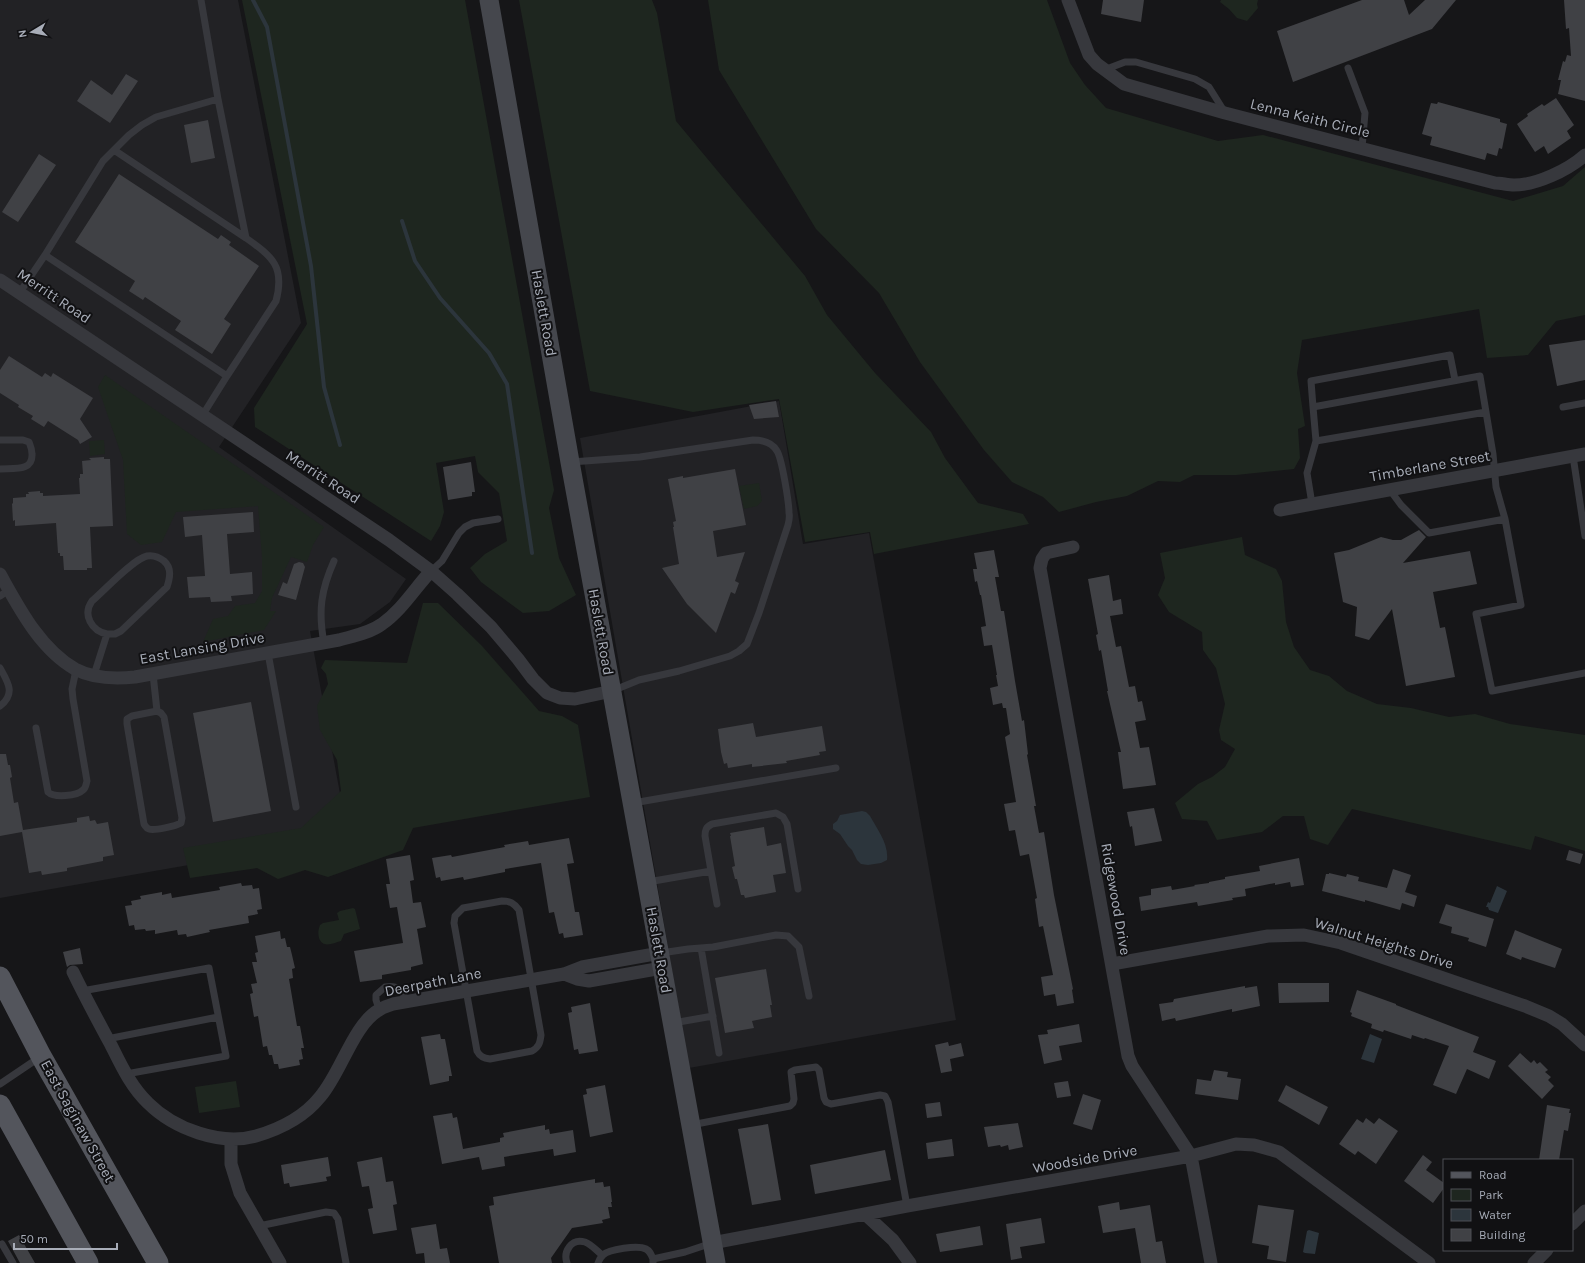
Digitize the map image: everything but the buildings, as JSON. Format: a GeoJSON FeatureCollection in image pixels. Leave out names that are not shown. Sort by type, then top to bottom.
{"type":"FeatureCollection","features":[{"type":"Feature","properties":{"kind":"main road","name":"Haslett Road"},"geometry":{"type":"LineString","coordinates":[[489,0],[570,462],[716,1263]]}},
{"type":"Feature","properties":{"kind":"main road","name":"East Saginaw Street"},"geometry":{"type":"LineString","coordinates":[[0,977],[41,1056],[158,1263]]}},
{"type":"Feature","properties":{"kind":"main road"},"geometry":{"type":"LineString","coordinates":[[0,1105],[88,1263]]}},
{"type":"Feature","properties":{"kind":"street","name":"Lenna Keith Circle"},"geometry":{"type":"LineString","coordinates":[[1068,0],[1089,55],[1104,70],[1124,84],[1225,113],[1495,183],[1515,185],[1538,180],[1560,172],[1577,162],[1585,155]]}},
{"type":"Feature","properties":{"kind":"street","name":"Merritt Road"},"geometry":{"type":"LineString","coordinates":[[1,284],[20,292],[202,416],[389,540],[431,571],[491,627],[533,679],[547,693],[560,698],[575,699],[612,691]]}},
{"type":"Feature","properties":{"kind":"street","name":"Timberlane Street"},"geometry":{"type":"LineString","coordinates":[[1280,510],[1579,455]]}},
{"type":"Feature","properties":{"kind":"street","name":"Ridgewood Drive"},"geometry":{"type":"LineString","coordinates":[[1073,547],[1046,553],[1042,559],[1040,568],[1128,1056],[1132,1066],[1191,1156],[1211,1263]]}},
{"type":"Feature","properties":{"kind":"street","name":"East Lansing Drive"},"geometry":{"type":"LineString","coordinates":[[0,574],[5,593],[38,636],[57,656],[76,670],[94,675],[122,678],[153,674],[324,643],[354,636],[381,625],[393,616],[431,571]]}},
{"type":"Feature","properties":{"kind":"street","name":"Walnut Heights Drive"},"geometry":{"type":"LineString","coordinates":[[1112,964],[1268,936],[1304,935],[1340,943],[1525,1006],[1549,1016],[1562,1024],[1585,1045]]}},
{"type":"Feature","properties":{"kind":"street","name":"Deerpath Lane"},"geometry":{"type":"LineString","coordinates":[[73,972],[126,1074],[148,1104],[164,1116],[197,1132],[212,1137],[231,1140],[250,1137],[284,1126],[297,1118],[320,1098],[330,1085],[358,1032],[368,1018],[379,1010],[393,1004],[564,974],[577,979],[589,981],[661,960]]}},
{"type":"Feature","properties":{"kind":"street"},"geometry":{"type":"LineString","coordinates":[[231,1140],[231,1164],[234,1178],[240,1193],[280,1263]]}},
{"type":"Feature","properties":{"kind":"street","name":"Woodside Drive"},"geometry":{"type":"LineString","coordinates":[[712,1243],[908,1206],[1191,1156],[1236,1144],[1254,1145],[1279,1152],[1429,1263]]}},
{"type":"Feature","properties":{"kind":"street"},"geometry":{"type":"LineString","coordinates":[[1573,1223],[1585,1211]]}},
{"type":"Feature","properties":{"kind":"street"},"geometry":{"type":"LineString","coordinates":[[866,1215],[893,1240],[910,1263]]}},
{"type":"Feature","properties":{"kind":"street"},"geometry":{"type":"LineString","coordinates":[[1534,1263],[1546,1251]]}},
{"type":"Feature","properties":{"kind":"lane"},"geometry":{"type":"LineString","coordinates":[[201,0],[218,99],[246,238]]}},
{"type":"Feature","properties":{"kind":"lane"},"geometry":{"type":"LineString","coordinates":[[1104,70],[1124,62],[1136,62],[1195,79],[1209,87],[1225,113]]}},
{"type":"Feature","properties":{"kind":"lane"},"geometry":{"type":"LineString","coordinates":[[1348,68],[1365,113],[1362,148]]}},
{"type":"Feature","properties":{"kind":"lane"},"geometry":{"type":"LineString","coordinates":[[20,292],[45,255],[103,161],[114,150],[142,125],[156,117],[218,99]]}},
{"type":"Feature","properties":{"kind":"lane"},"geometry":{"type":"LineString","coordinates":[[114,150],[263,250],[274,261],[279,274],[279,288],[276,302],[202,416]]}},
{"type":"Feature","properties":{"kind":"lane"},"geometry":{"type":"LineString","coordinates":[[45,255],[227,376]]}},
{"type":"Feature","properties":{"kind":"lane"},"geometry":{"type":"LineString","coordinates":[[1312,504],[1307,473],[1316,441],[1311,382],[1450,355],[1455,380]]}},
{"type":"Feature","properties":{"kind":"lane"},"geometry":{"type":"LineString","coordinates":[[1313,407],[1480,376],[1495,471],[1496,488],[1506,519],[1521,605],[1476,614],[1492,691],[1585,673]]}},
{"type":"Feature","properties":{"kind":"lane"},"geometry":{"type":"LineString","coordinates":[[1563,407],[1585,403]]}},
{"type":"Feature","properties":{"kind":"lane"},"geometry":{"type":"LineString","coordinates":[[1316,441],[1486,412]]}},
{"type":"Feature","properties":{"kind":"lane"},"geometry":{"type":"LineString","coordinates":[[0,440],[23,440],[29,442],[32,448],[33,460],[30,465],[25,468],[0,469]]}},
{"type":"Feature","properties":{"kind":"lane"},"geometry":{"type":"LineString","coordinates":[[570,462],[640,457],[753,440],[764,440],[772,444],[777,450],[780,460],[789,513],[788,526],[747,644],[730,656],[679,671],[639,680],[612,691]]}},
{"type":"Feature","properties":{"kind":"lane"},"geometry":{"type":"LineString","coordinates":[[1579,455],[1577,472],[1579,504],[1585,536]]}},
{"type":"Feature","properties":{"kind":"lane"},"geometry":{"type":"LineString","coordinates":[[1390,490],[1401,505],[1429,533],[1506,519]]}},
{"type":"Feature","properties":{"kind":"lane"},"geometry":{"type":"LineString","coordinates":[[431,571],[442,561],[459,533],[465,527],[498,519]]}},
{"type":"Feature","properties":{"kind":"lane"},"geometry":{"type":"LineString","coordinates":[[152,556],[166,562],[169,567],[170,578],[167,587],[121,631],[115,634],[108,634],[101,633],[95,628],[88,618],[89,606],[92,601],[140,559],[152,556]]}},
{"type":"Feature","properties":{"kind":"lane"},"geometry":{"type":"LineString","coordinates":[[324,643],[321,624],[322,597],[326,579],[334,561]]}},
{"type":"Feature","properties":{"kind":"lane"},"geometry":{"type":"LineString","coordinates":[[94,675],[108,634]]}},
{"type":"Feature","properties":{"kind":"lane"},"geometry":{"type":"LineString","coordinates":[[268,652],[296,807]]}},
{"type":"Feature","properties":{"kind":"lane"},"geometry":{"type":"LineString","coordinates":[[0,668],[10,688],[6,702],[0,706]]}},
{"type":"Feature","properties":{"kind":"lane"},"geometry":{"type":"LineString","coordinates":[[36,728],[48,792],[52,796],[58,796],[83,790],[87,781],[72,689],[76,670]]}},
{"type":"Feature","properties":{"kind":"lane"},"geometry":{"type":"LineString","coordinates":[[153,674],[157,711]]}},
{"type":"Feature","properties":{"kind":"lane"},"geometry":{"type":"LineString","coordinates":[[157,711],[161,712],[164,717],[182,818],[181,823],[177,825],[151,830],[144,824],[127,719],[132,716],[157,711]]}},
{"type":"Feature","properties":{"kind":"lane"},"geometry":{"type":"LineString","coordinates":[[633,803],[836,768]]}},
{"type":"Feature","properties":{"kind":"lane"},"geometry":{"type":"LineString","coordinates":[[717,904],[705,836],[707,826],[712,824],[776,813],[783,817],[788,824],[798,889]]}},
{"type":"Feature","properties":{"kind":"lane"},"geometry":{"type":"LineString","coordinates":[[647,882],[711,871]]}},
{"type":"Feature","properties":{"kind":"lane"},"geometry":{"type":"LineString","coordinates":[[510,901],[519,910],[541,1035],[540,1042],[537,1047],[532,1051],[490,1059],[479,1055],[477,1051],[467,991],[454,923],[455,916],[463,908],[510,901]]}},
{"type":"Feature","properties":{"kind":"lane"},"geometry":{"type":"LineString","coordinates":[[661,960],[701,948],[776,935],[788,936],[799,947],[809,996]]}},
{"type":"Feature","properties":{"kind":"lane"},"geometry":{"type":"LineString","coordinates":[[701,948],[719,1053]]}},
{"type":"Feature","properties":{"kind":"lane"},"geometry":{"type":"LineString","coordinates":[[82,991],[209,968],[226,1056],[126,1074]]}},
{"type":"Feature","properties":{"kind":"lane"},"geometry":{"type":"LineString","coordinates":[[379,1010],[376,995],[385,987],[396,987],[408,1001]]}},
{"type":"Feature","properties":{"kind":"lane"},"geometry":{"type":"LineString","coordinates":[[672,1023],[713,1016]]}},
{"type":"Feature","properties":{"kind":"lane"},"geometry":{"type":"LineString","coordinates":[[107,1039],[218,1017]]}},
{"type":"Feature","properties":{"kind":"lane"},"geometry":{"type":"LineString","coordinates":[[0,1084],[41,1056]]}},
{"type":"Feature","properties":{"kind":"lane"},"geometry":{"type":"LineString","coordinates":[[691,1125],[790,1106],[793,1103],[794,1098],[791,1072],[816,1066],[819,1070],[826,1102],[831,1104],[880,1095],[885,1096],[888,1102],[908,1206]]}},
{"type":"Feature","properties":{"kind":"lane"},"geometry":{"type":"LineString","coordinates":[[259,1226],[326,1212],[334,1213],[338,1219],[346,1263]]}},
{"type":"Feature","properties":{"kind":"lane"},"geometry":{"type":"LineString","coordinates":[[567,1263],[566,1252],[571,1244],[576,1242],[585,1242],[602,1255]]}},
{"type":"Feature","properties":{"kind":"lane"},"geometry":{"type":"LineString","coordinates":[[598,1263],[602,1255],[609,1251],[640,1247],[651,1253],[653,1261],[712,1243]]}},
{"type":"Feature","properties":{"kind":"lane"},"geometry":{"type":"LineString","coordinates":[[2,1244],[13,1263]]}},
{"type":"Feature","properties":{"kind":"shaded area"},"geometry":{"type":"Polygon","coordinates":[[[0,0],[238,0],[301,323],[219,447],[406,579],[390,602],[360,624],[310,631],[348,837],[0,898],[0,0]]]}},
{"type":"Feature","properties":{"kind":"shaded area"},"geometry":{"type":"Polygon","coordinates":[[[779,401],[803,544],[869,533],[956,1020],[689,1068],[580,438],[779,401]]]}},
{"type":"Feature","properties":{"kind":"green space"},"geometry":{"type":"Polygon","coordinates":[[[242,0],[465,0],[554,490],[549,508],[559,558],[576,595],[549,611],[523,613],[481,582],[470,568],[485,554],[507,541],[499,493],[478,472],[475,456],[436,463],[444,512],[440,526],[431,541],[255,427],[254,408],[307,324],[242,0]]]}},
{"type":"Feature","properties":{"kind":"green space"},"geometry":{"type":"Polygon","coordinates":[[[519,0],[652,0],[657,13],[676,121],[805,276],[827,315],[875,373],[931,432],[945,458],[978,503],[1023,514],[1029,524],[874,554],[870,532],[805,542],[779,399],[693,412],[590,391],[519,0]]]}},
{"type":"Feature","properties":{"kind":"green space"},"geometry":{"type":"Polygon","coordinates":[[[708,0],[1047,0],[1070,63],[1085,85],[1106,108],[1218,141],[1263,135],[1513,201],[1563,186],[1585,167],[1585,315],[1556,321],[1528,355],[1487,358],[1479,309],[1302,340],[1297,373],[1305,426],[1298,429],[1300,458],[1294,469],[1236,475],[1194,475],[1180,482],[1158,481],[1127,496],[1096,502],[1059,512],[1043,497],[1012,482],[984,450],[920,362],[879,293],[816,229],[719,70],[708,0]]]}},
{"type":"Feature","properties":{"kind":"green space"},"geometry":{"type":"Polygon","coordinates":[[[1221,0],[1258,0],[1258,8],[1247,21],[1237,18],[1220,2],[1221,0]]]}},
{"type":"Feature","properties":{"kind":"green space"},"geometry":{"type":"Polygon","coordinates":[[[105,375],[324,527],[313,545],[307,562],[291,557],[272,598],[270,611],[276,611],[264,630],[203,642],[213,619],[228,616],[235,606],[255,603],[262,591],[262,557],[258,506],[176,512],[162,542],[141,545],[127,534],[123,460],[98,387],[105,375]]]}},
{"type":"Feature","properties":{"kind":"green space"},"geometry":{"type":"Polygon","coordinates":[[[104,440],[105,454],[90,456],[89,441],[104,440]]]}},
{"type":"Feature","properties":{"kind":"green space"},"geometry":{"type":"Polygon","coordinates":[[[759,483],[762,501],[757,506],[744,509],[739,486],[759,483]]]}},
{"type":"Feature","properties":{"kind":"green space"},"geometry":{"type":"Polygon","coordinates":[[[1242,537],[1245,555],[1276,569],[1282,581],[1286,622],[1294,647],[1310,670],[1329,676],[1347,691],[1377,704],[1411,708],[1449,717],[1475,714],[1510,724],[1585,735],[1585,851],[1535,836],[1531,850],[1352,809],[1328,845],[1310,839],[1304,816],[1283,816],[1262,832],[1217,840],[1207,821],[1182,819],[1175,803],[1198,784],[1212,777],[1225,767],[1235,749],[1221,740],[1219,730],[1225,704],[1216,668],[1203,650],[1202,632],[1169,612],[1158,595],[1165,578],[1160,553],[1242,537]]]}},
{"type":"Feature","properties":{"kind":"green space"},"geometry":{"type":"Polygon","coordinates":[[[423,603],[438,603],[482,646],[539,711],[562,716],[578,725],[590,797],[413,828],[403,850],[328,877],[305,870],[278,879],[257,868],[190,878],[183,848],[301,828],[341,791],[337,760],[320,730],[317,706],[328,684],[326,674],[321,668],[325,660],[407,663],[423,603]]]}},
{"type":"Feature","properties":{"kind":"green space"},"geometry":{"type":"Polygon","coordinates":[[[353,908],[355,909],[360,929],[344,934],[341,941],[328,944],[323,943],[319,938],[318,933],[320,925],[339,920],[337,913],[353,908]]]}},
{"type":"Feature","properties":{"kind":"green space"},"geometry":{"type":"Polygon","coordinates":[[[236,1081],[240,1107],[199,1113],[195,1087],[236,1081]]]}},
{"type":"Feature","properties":{"kind":"water"},"geometry":{"type":"Polygon","coordinates":[[[862,811],[866,812],[870,816],[884,842],[887,860],[881,863],[868,865],[861,864],[840,834],[833,829],[833,824],[837,821],[840,815],[862,811]]]}},
{"type":"Feature","properties":{"kind":"water"},"geometry":{"type":"Polygon","coordinates":[[[1497,886],[1507,891],[1498,913],[1489,910],[1488,907],[1486,907],[1488,902],[1490,903],[1497,886]]]}},
{"type":"Feature","properties":{"kind":"water"},"geometry":{"type":"Polygon","coordinates":[[[1370,1034],[1382,1039],[1374,1063],[1361,1059],[1370,1034]]]}},
{"type":"Feature","properties":{"kind":"water"},"geometry":{"type":"Polygon","coordinates":[[[1309,1230],[1319,1233],[1315,1254],[1303,1252],[1307,1231],[1309,1230]]]}},
{"type":"Feature","properties":{"kind":"waterway"},"geometry":{"type":"LineString","coordinates":[[253,0],[267,27],[311,266],[324,387],[340,445]]}},
{"type":"Feature","properties":{"kind":"waterway"},"geometry":{"type":"LineString","coordinates":[[402,221],[415,261],[440,298],[489,353],[507,384],[532,553]]}}]}
